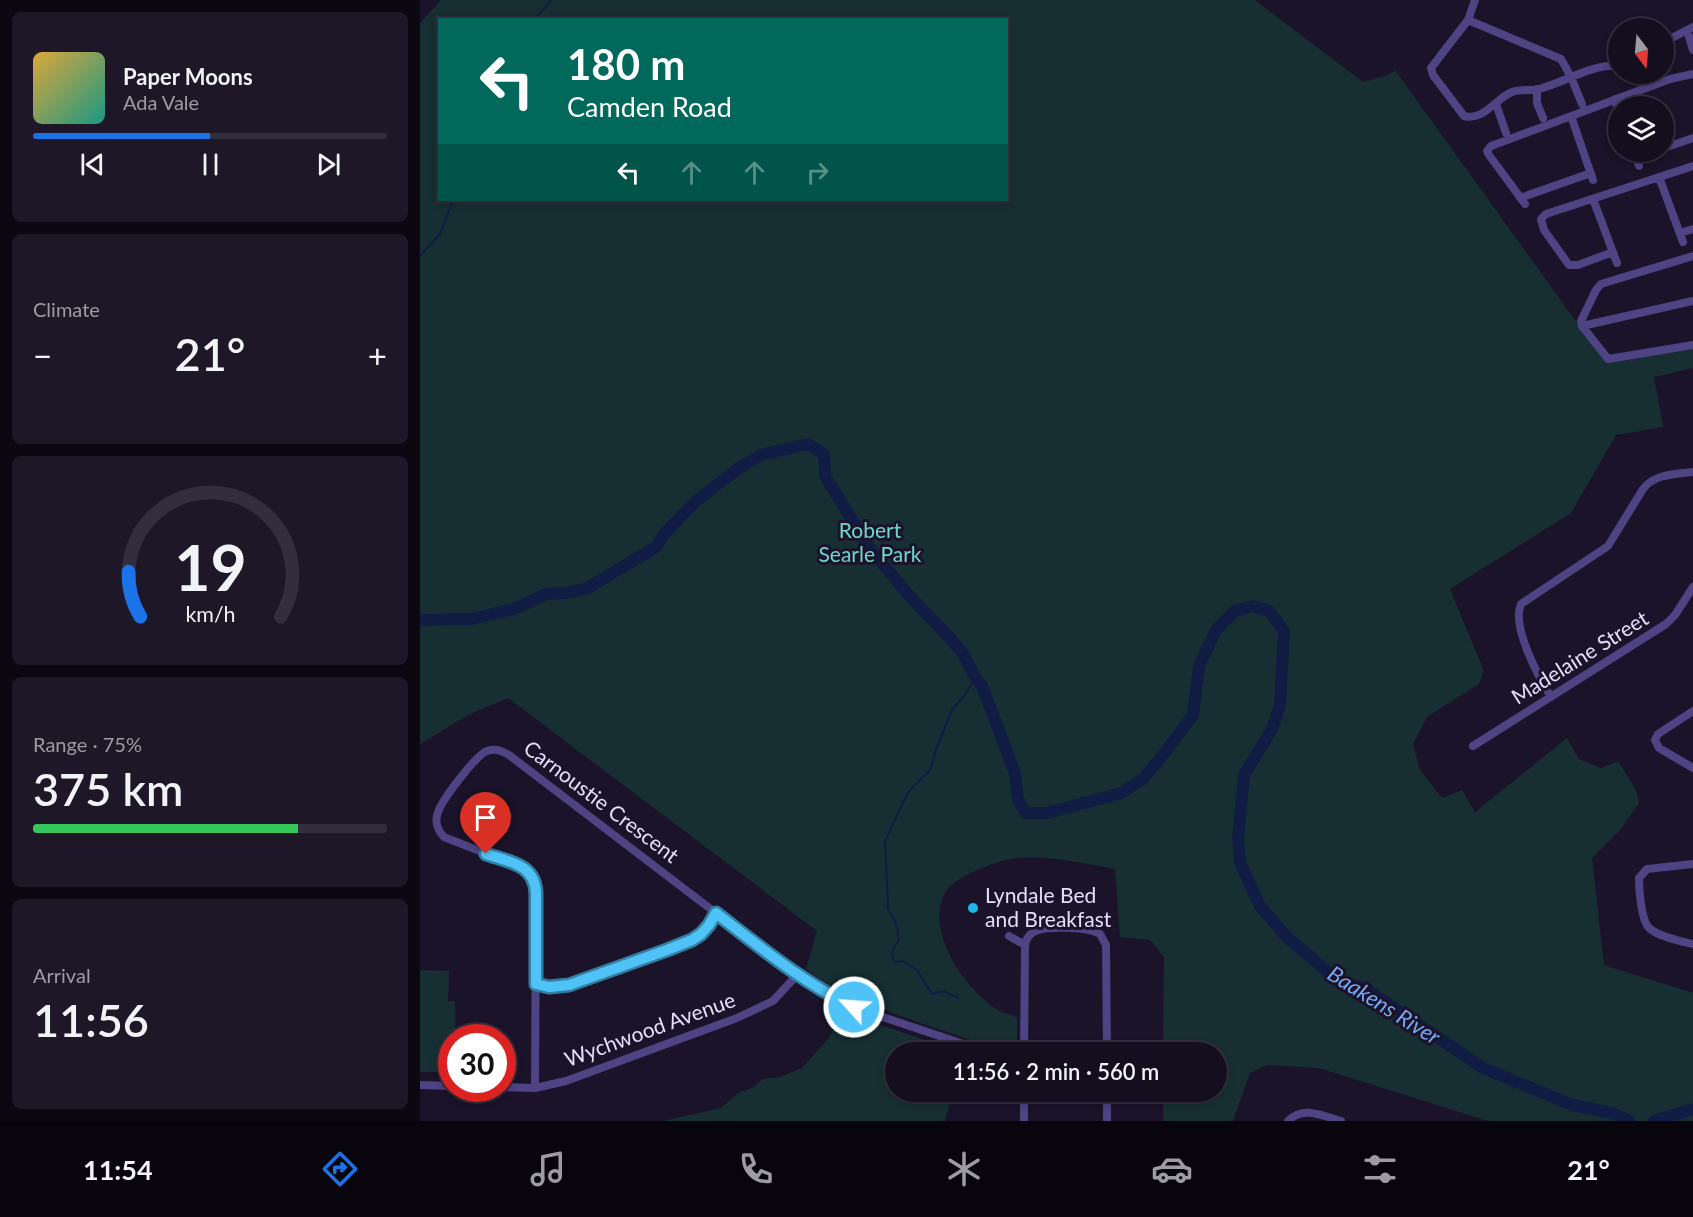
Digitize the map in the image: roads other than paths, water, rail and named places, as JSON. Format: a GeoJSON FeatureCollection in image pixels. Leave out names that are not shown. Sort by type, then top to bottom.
{"type":"FeatureCollection","features":[{"type":"Feature","properties":{"kind":"street"},"geometry":{"type":"LineString","coordinates":[[1474,0],[1468,20],[1433,64],[1432,73],[1464,116],[1473,117],[1488,110],[1512,92],[1537,89],[1608,66]]}},
{"type":"Feature","properties":{"kind":"street"},"geometry":{"type":"LineString","coordinates":[[1468,20],[1559,58],[1564,62],[1582,104]]}},
{"type":"Feature","properties":{"kind":"street"},"geometry":{"type":"LineString","coordinates":[[1674,37],[1690,29],[1693,50]]}},
{"type":"Feature","properties":{"kind":"street"},"geometry":{"type":"LineString","coordinates":[[1623,96],[1670,79],[1693,74]]}},
{"type":"Feature","properties":{"kind":"street"},"geometry":{"type":"LineString","coordinates":[[1537,89],[1537,103],[1543,118]]}},
{"type":"Feature","properties":{"kind":"street"},"geometry":{"type":"LineString","coordinates":[[1571,116],[1592,177],[1522,201],[1487,151],[1489,147],[1608,102]]}},
{"type":"Feature","properties":{"kind":"street"},"geometry":{"type":"LineString","coordinates":[[1496,104],[1506,133]]}},
{"type":"Feature","properties":{"kind":"street"},"geometry":{"type":"LineString","coordinates":[[1674,145],[1693,138]]}},
{"type":"Feature","properties":{"kind":"street"},"geometry":{"type":"LineString","coordinates":[[1613,252],[1578,265],[1569,265],[1542,227],[1541,219],[1543,215],[1693,166]]}},
{"type":"Feature","properties":{"kind":"street"},"geometry":{"type":"LineString","coordinates":[[1659,177],[1681,238],[1693,229]]}},
{"type":"Feature","properties":{"kind":"street"},"geometry":{"type":"LineString","coordinates":[[1593,199],[1617,263]]}},
{"type":"Feature","properties":{"kind":"street"},"geometry":{"type":"LineString","coordinates":[[1693,256],[1601,284],[1581,318],[1582,326],[1608,359],[1693,345]]}},
{"type":"Feature","properties":{"kind":"street"},"geometry":{"type":"LineString","coordinates":[[1582,326],[1693,301]]}},
{"type":"Feature","properties":{"kind":"street"},"geometry":{"type":"LineString","coordinates":[[1551,697],[1532,664],[1519,617],[1521,604],[1608,546],[1649,482],[1693,471]]}},
{"type":"Feature","properties":{"kind":"street","name":"Madelaine Street"},"geometry":{"type":"LineString","coordinates":[[1473,746],[1666,624],[1675,615],[1693,587]]}},
{"type":"Feature","properties":{"kind":"street"},"geometry":{"type":"LineString","coordinates":[[1693,711],[1658,734],[1655,740],[1659,748],[1693,768]]}},
{"type":"Feature","properties":{"kind":"street","name":"Carnoustie Crescent"},"geometry":{"type":"LineString","coordinates":[[535,1088],[536,887],[532,876],[524,868],[451,841],[442,835],[437,824],[439,808],[475,760],[486,751],[496,749],[509,754],[797,975],[823,992],[854,1007],[957,1042]]}},
{"type":"Feature","properties":{"kind":"street"},"geometry":{"type":"LineString","coordinates":[[1693,864],[1647,869],[1639,878],[1639,886],[1644,920],[1650,929],[1693,944]]}},
{"type":"Feature","properties":{"kind":"street"},"geometry":{"type":"LineString","coordinates":[[536,984],[549,987],[569,985],[667,950],[701,934],[716,913]]}},
{"type":"Feature","properties":{"kind":"street"},"geometry":{"type":"LineString","coordinates":[[1024,1042],[1025,945],[1030,935],[1039,930],[1088,929],[1100,934],[1106,945],[1107,1042]]}},
{"type":"Feature","properties":{"kind":"street"},"geometry":{"type":"LineString","coordinates":[[1009,936],[1025,945]]}},
{"type":"Feature","properties":{"kind":"street","name":"Wychwood Avenue"},"geometry":{"type":"LineString","coordinates":[[516,1087],[535,1088],[566,1081],[762,1007],[781,995],[797,975]]}},
{"type":"Feature","properties":{"kind":"street"},"geometry":{"type":"LineString","coordinates":[[420,1086],[438,1086]]}},
{"type":"Feature","properties":{"kind":"street"},"geometry":{"type":"LineString","coordinates":[[1024,1102],[1024,1121]]}},
{"type":"Feature","properties":{"kind":"street"},"geometry":{"type":"LineString","coordinates":[[1107,1102],[1107,1121]]}},
{"type":"Feature","properties":{"kind":"street"},"geometry":{"type":"LineString","coordinates":[[1288,1121],[1294,1115],[1305,1112],[1341,1121]]}},
{"type":"Feature","properties":{"kind":"waterway"},"geometry":{"type":"LineString","coordinates":[[536,18],[551,0]]}},
{"type":"Feature","properties":{"kind":"waterway"},"geometry":{"type":"LineString","coordinates":[[420,256],[440,234],[453,201]]}},
{"type":"Feature","properties":{"kind":"waterway","name":"Baakens River"},"geometry":{"type":"LineString","coordinates":[[420,620],[472,619],[514,609],[546,594],[586,589],[656,547],[664,534],[695,502],[739,468],[761,455],[808,444],[824,454],[825,476],[868,546],[912,599],[964,655],[982,686],[1015,773],[1018,800],[1026,813],[1047,813],[1121,793],[1143,779],[1193,715],[1199,666],[1216,630],[1235,611],[1253,606],[1269,611],[1284,631],[1280,705],[1272,729],[1244,775],[1238,838],[1240,862],[1260,906],[1286,936],[1337,980],[1366,989],[1483,1068],[1572,1105],[1612,1113],[1629,1121]]}},
{"type":"Feature","properties":{"kind":"waterway"},"geometry":{"type":"LineString","coordinates":[[958,998],[944,991],[932,994],[917,970],[903,961],[895,962],[893,959],[893,950],[899,939],[895,921],[888,909],[885,841],[908,792],[930,770],[952,710],[965,695],[975,677]]}},
{"type":"Feature","properties":{"kind":"waterway","name":"Baakens River"},"geometry":{"type":"LineString","coordinates":[[1654,1121],[1693,1109]]}},
{"type":"Feature","properties":{"kind":"place","name":"Lyndale Bed and Breakfast"},"geometry":{"type":"Point","coordinates":[973,908]}},
{"type":"Feature","properties":{"kind":"park label","name":"Robert Searle Park"},"geometry":{"type":"Point","coordinates":[870,543]}}]}
